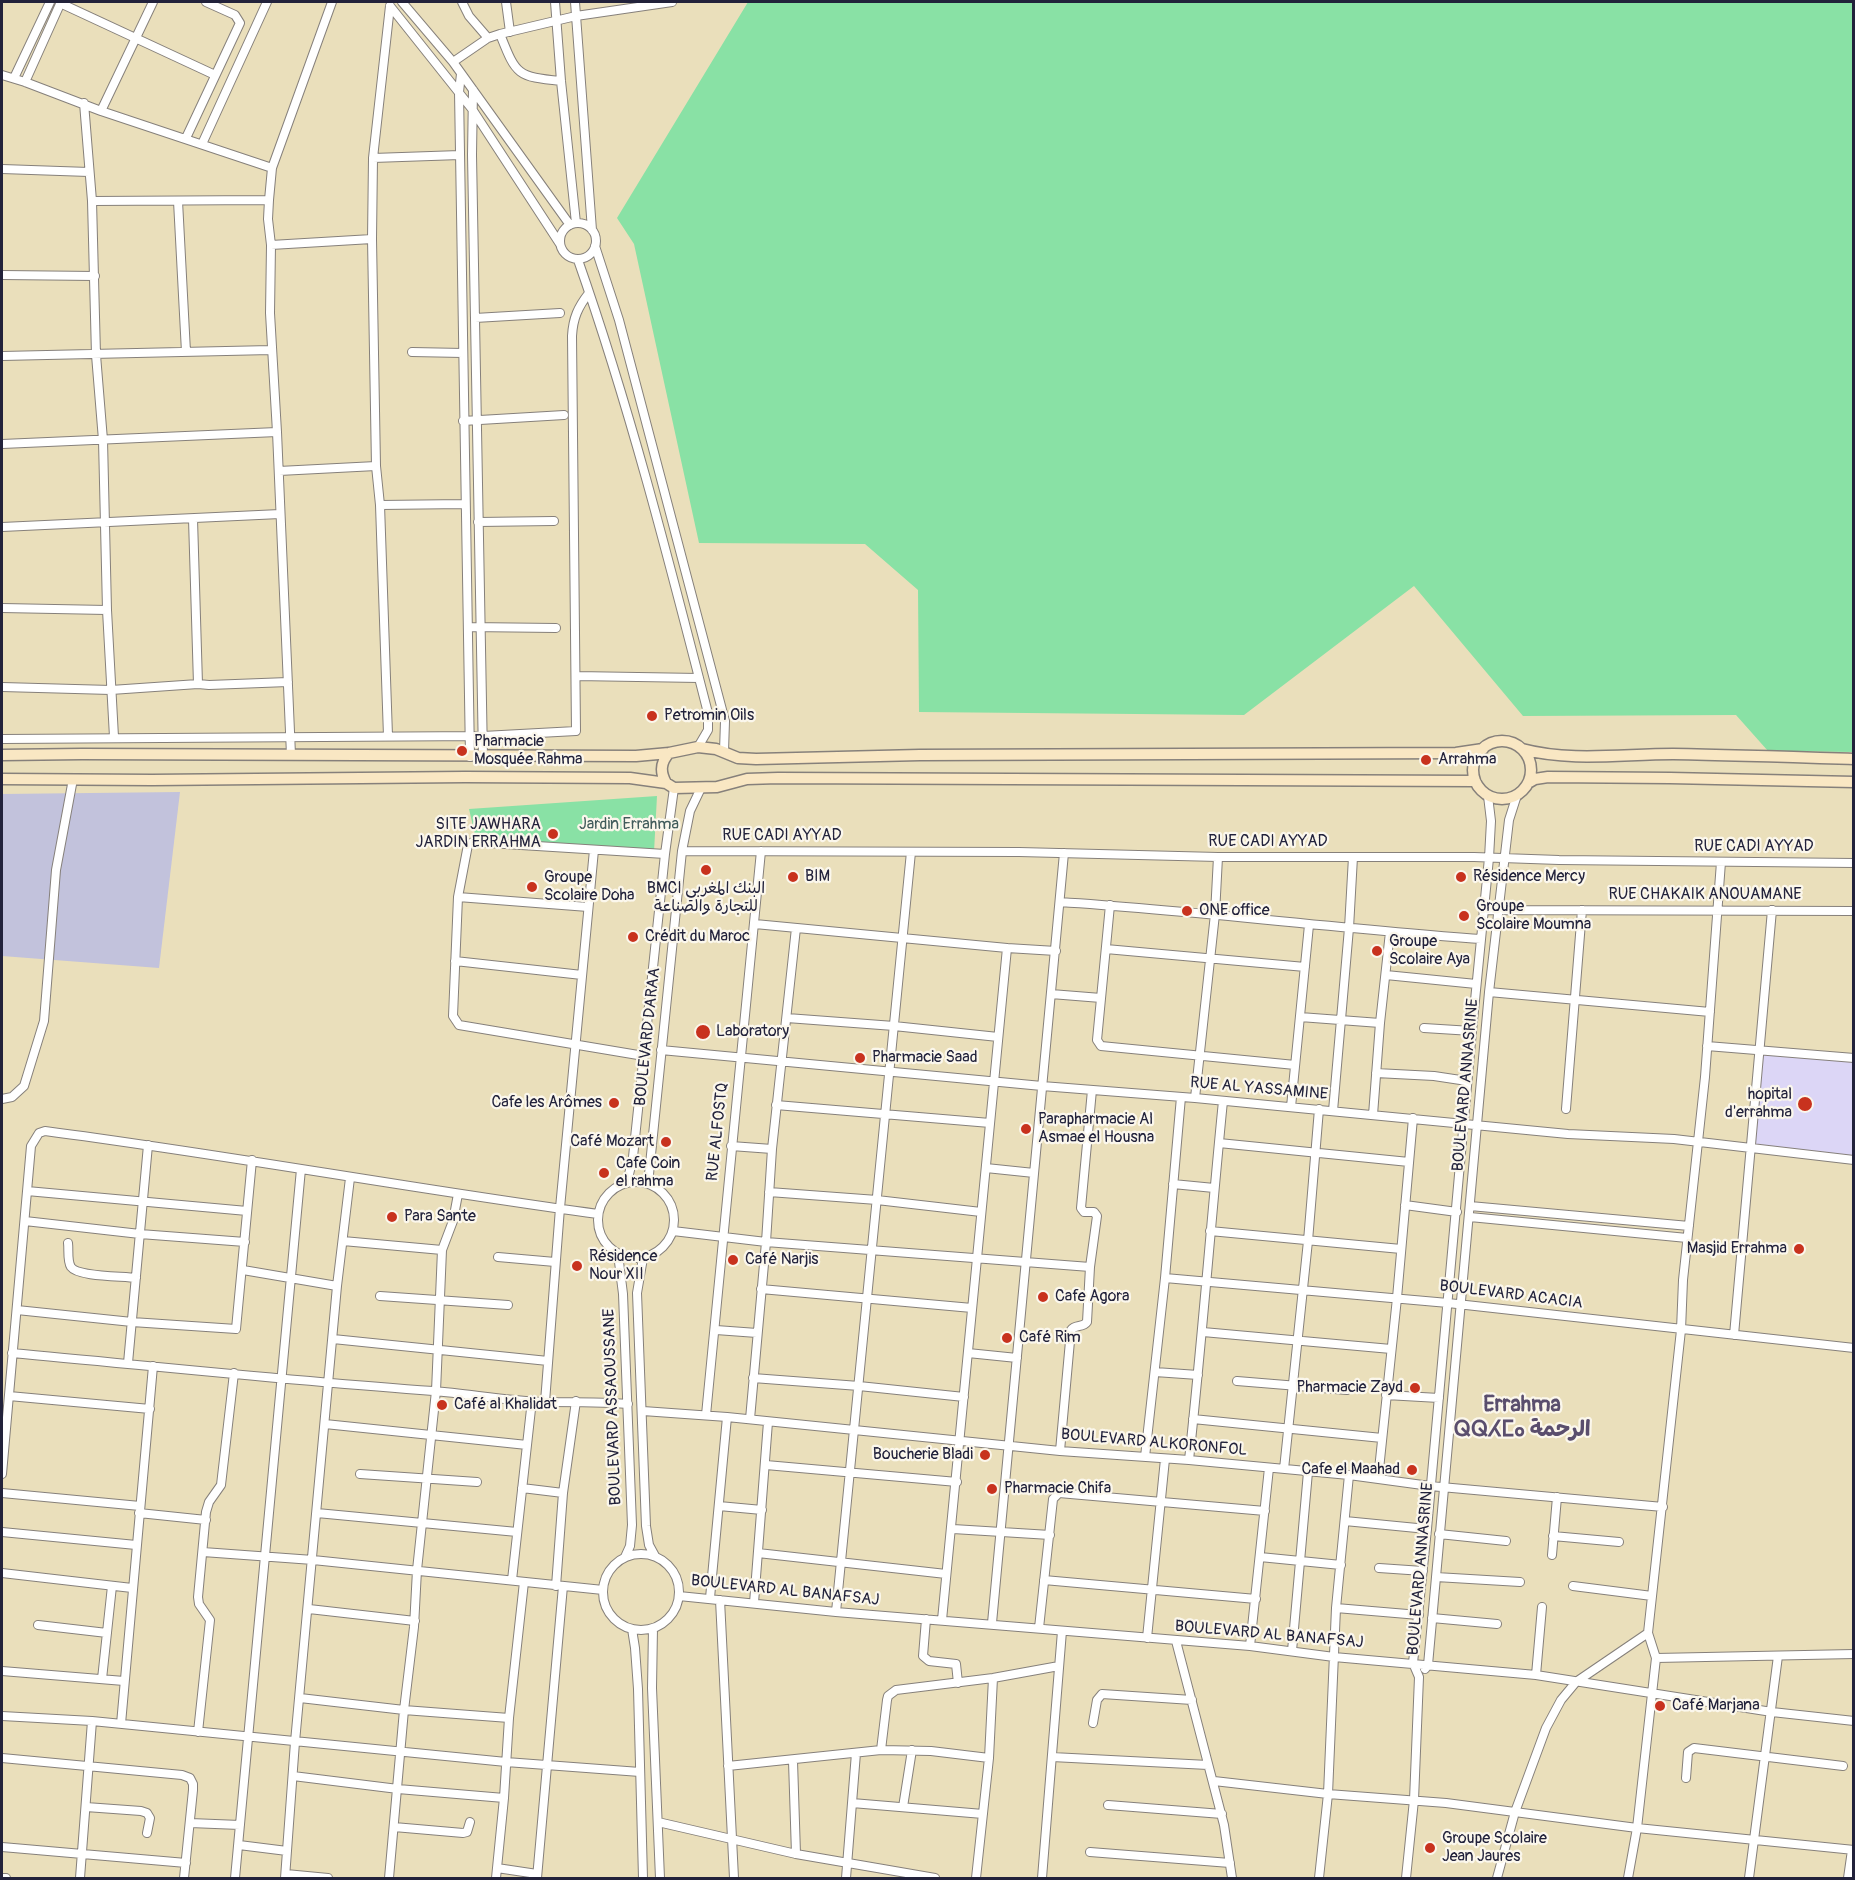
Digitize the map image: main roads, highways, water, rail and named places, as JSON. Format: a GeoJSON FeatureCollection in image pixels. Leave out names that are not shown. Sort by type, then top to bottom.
{"type":"FeatureCollection","features":[{"type":"Feature","properties":{"kind":"main road"},"geometry":{"type":"LineString","coordinates":[[738,758],[1465,752],[1483,749],[1500,741],[1514,744],[1522,749],[1574,757],[1672,754],[1854,759]]}},
{"type":"Feature","properties":{"kind":"main road"},"geometry":{"type":"LineString","coordinates":[[2,755],[636,756],[698,747],[724,751],[738,758],[743,763],[744,771],[741,778],[723,787],[701,788],[670,786],[630,778],[2,779]]}},
{"type":"Feature","properties":{"kind":"main road"},"geometry":{"type":"LineString","coordinates":[[1483,749],[1474,764],[1475,782],[1488,796],[1503,799],[1517,795],[1528,783],[1548,777],[1854,782]]}},
{"type":"Feature","properties":{"kind":"main road"},"geometry":{"type":"LineString","coordinates":[[1522,749],[1531,764],[1528,783]]}},
{"type":"Feature","properties":{"kind":"main road"},"geometry":{"type":"LineString","coordinates":[[669,753],[661,767],[662,777],[670,786]]}},
{"type":"Feature","properties":{"kind":"main road"},"geometry":{"type":"LineString","coordinates":[[735,782],[758,778],[778,778],[1475,782]]}},
{"type":"Feature","properties":{"kind":"place","name":"Petromin Oils"},"geometry":{"type":"Point","coordinates":[652,716]}},
{"type":"Feature","properties":{"kind":"place","name":"Pharmacie Mosquée Rahma"},"geometry":{"type":"Point","coordinates":[462,751]}},
{"type":"Feature","properties":{"kind":"place","name":"Arrahma"},"geometry":{"type":"Point","coordinates":[1426,760]}},
{"type":"Feature","properties":{"kind":"place","name":"SITE JAWHARA JARDIN ERRAHMA"},"geometry":{"type":"Point","coordinates":[553,834]}},
{"type":"Feature","properties":{"kind":"place","name":"BMCI البنك المغربي للتجارة والصناعة"},"geometry":{"type":"Point","coordinates":[706,870]}},
{"type":"Feature","properties":{"kind":"place","name":"BIM"},"geometry":{"type":"Point","coordinates":[793,877]}},
{"type":"Feature","properties":{"kind":"place","name":"Résidence Mercy"},"geometry":{"type":"Point","coordinates":[1461,877]}},
{"type":"Feature","properties":{"kind":"place","name":"Groupe Scolaire Doha"},"geometry":{"type":"Point","coordinates":[532,887]}},
{"type":"Feature","properties":{"kind":"place","name":"ONE office"},"geometry":{"type":"Point","coordinates":[1187,911]}},
{"type":"Feature","properties":{"kind":"place","name":"Groupe Scolaire Moumna"},"geometry":{"type":"Point","coordinates":[1464,916]}},
{"type":"Feature","properties":{"kind":"place","name":"Crédit du Maroc"},"geometry":{"type":"Point","coordinates":[633,937]}},
{"type":"Feature","properties":{"kind":"place","name":"Groupe Scolaire Aya"},"geometry":{"type":"Point","coordinates":[1377,951]}},
{"type":"Feature","properties":{"kind":"place","name":"Laboratory"},"geometry":{"type":"Point","coordinates":[703,1032]}},
{"type":"Feature","properties":{"kind":"place","name":"Pharmacie Saad"},"geometry":{"type":"Point","coordinates":[860,1058]}},
{"type":"Feature","properties":{"kind":"place","name":"Cafe les Arômes"},"geometry":{"type":"Point","coordinates":[614,1103]}},
{"type":"Feature","properties":{"kind":"place","name":"hopital d'errahma"},"geometry":{"type":"Point","coordinates":[1805,1104]}},
{"type":"Feature","properties":{"kind":"place","name":"Parapharmacie Al Asmae el Housna"},"geometry":{"type":"Point","coordinates":[1026,1129]}},
{"type":"Feature","properties":{"kind":"place","name":"Café Mozart"},"geometry":{"type":"Point","coordinates":[666,1142]}},
{"type":"Feature","properties":{"kind":"place","name":"Cafe Coin el rahma"},"geometry":{"type":"Point","coordinates":[604,1173]}},
{"type":"Feature","properties":{"kind":"place","name":"Para Sante"},"geometry":{"type":"Point","coordinates":[392,1217]}},
{"type":"Feature","properties":{"kind":"place","name":"Masjid Errahma"},"geometry":{"type":"Point","coordinates":[1799,1249]}},
{"type":"Feature","properties":{"kind":"place","name":"Café Narjis"},"geometry":{"type":"Point","coordinates":[733,1260]}},
{"type":"Feature","properties":{"kind":"place","name":"Résidence Nour XII"},"geometry":{"type":"Point","coordinates":[577,1266]}},
{"type":"Feature","properties":{"kind":"place","name":"Cafe Agora"},"geometry":{"type":"Point","coordinates":[1043,1297]}},
{"type":"Feature","properties":{"kind":"place","name":"Café Rim"},"geometry":{"type":"Point","coordinates":[1007,1338]}},
{"type":"Feature","properties":{"kind":"place","name":"Pharmacie Zayd"},"geometry":{"type":"Point","coordinates":[1415,1388]}},
{"type":"Feature","properties":{"kind":"place","name":"Café al Khalidat"},"geometry":{"type":"Point","coordinates":[442,1405]}},
{"type":"Feature","properties":{"kind":"place","name":"Boucherie Bladi"},"geometry":{"type":"Point","coordinates":[985,1455]}},
{"type":"Feature","properties":{"kind":"place","name":"Cafe el Maahad"},"geometry":{"type":"Point","coordinates":[1412,1470]}},
{"type":"Feature","properties":{"kind":"place","name":"Pharmacie Chifa"},"geometry":{"type":"Point","coordinates":[992,1489]}},
{"type":"Feature","properties":{"kind":"place","name":"Café Marjana"},"geometry":{"type":"Point","coordinates":[1660,1706]}},
{"type":"Feature","properties":{"kind":"place","name":"Groupe Scolaire Jean Jaures"},"geometry":{"type":"Point","coordinates":[1430,1848]}},
{"type":"Feature","properties":{"kind":"district","name":"Errahma ⵕⵕⵃⵎⴰ الرحمة"},"geometry":{"type":"Point","coordinates":[1522,1418]}},
{"type":"Feature","properties":{"kind":"park label","name":"Jardin Errahma"},"geometry":{"type":"Point","coordinates":[629,825]}}]}
